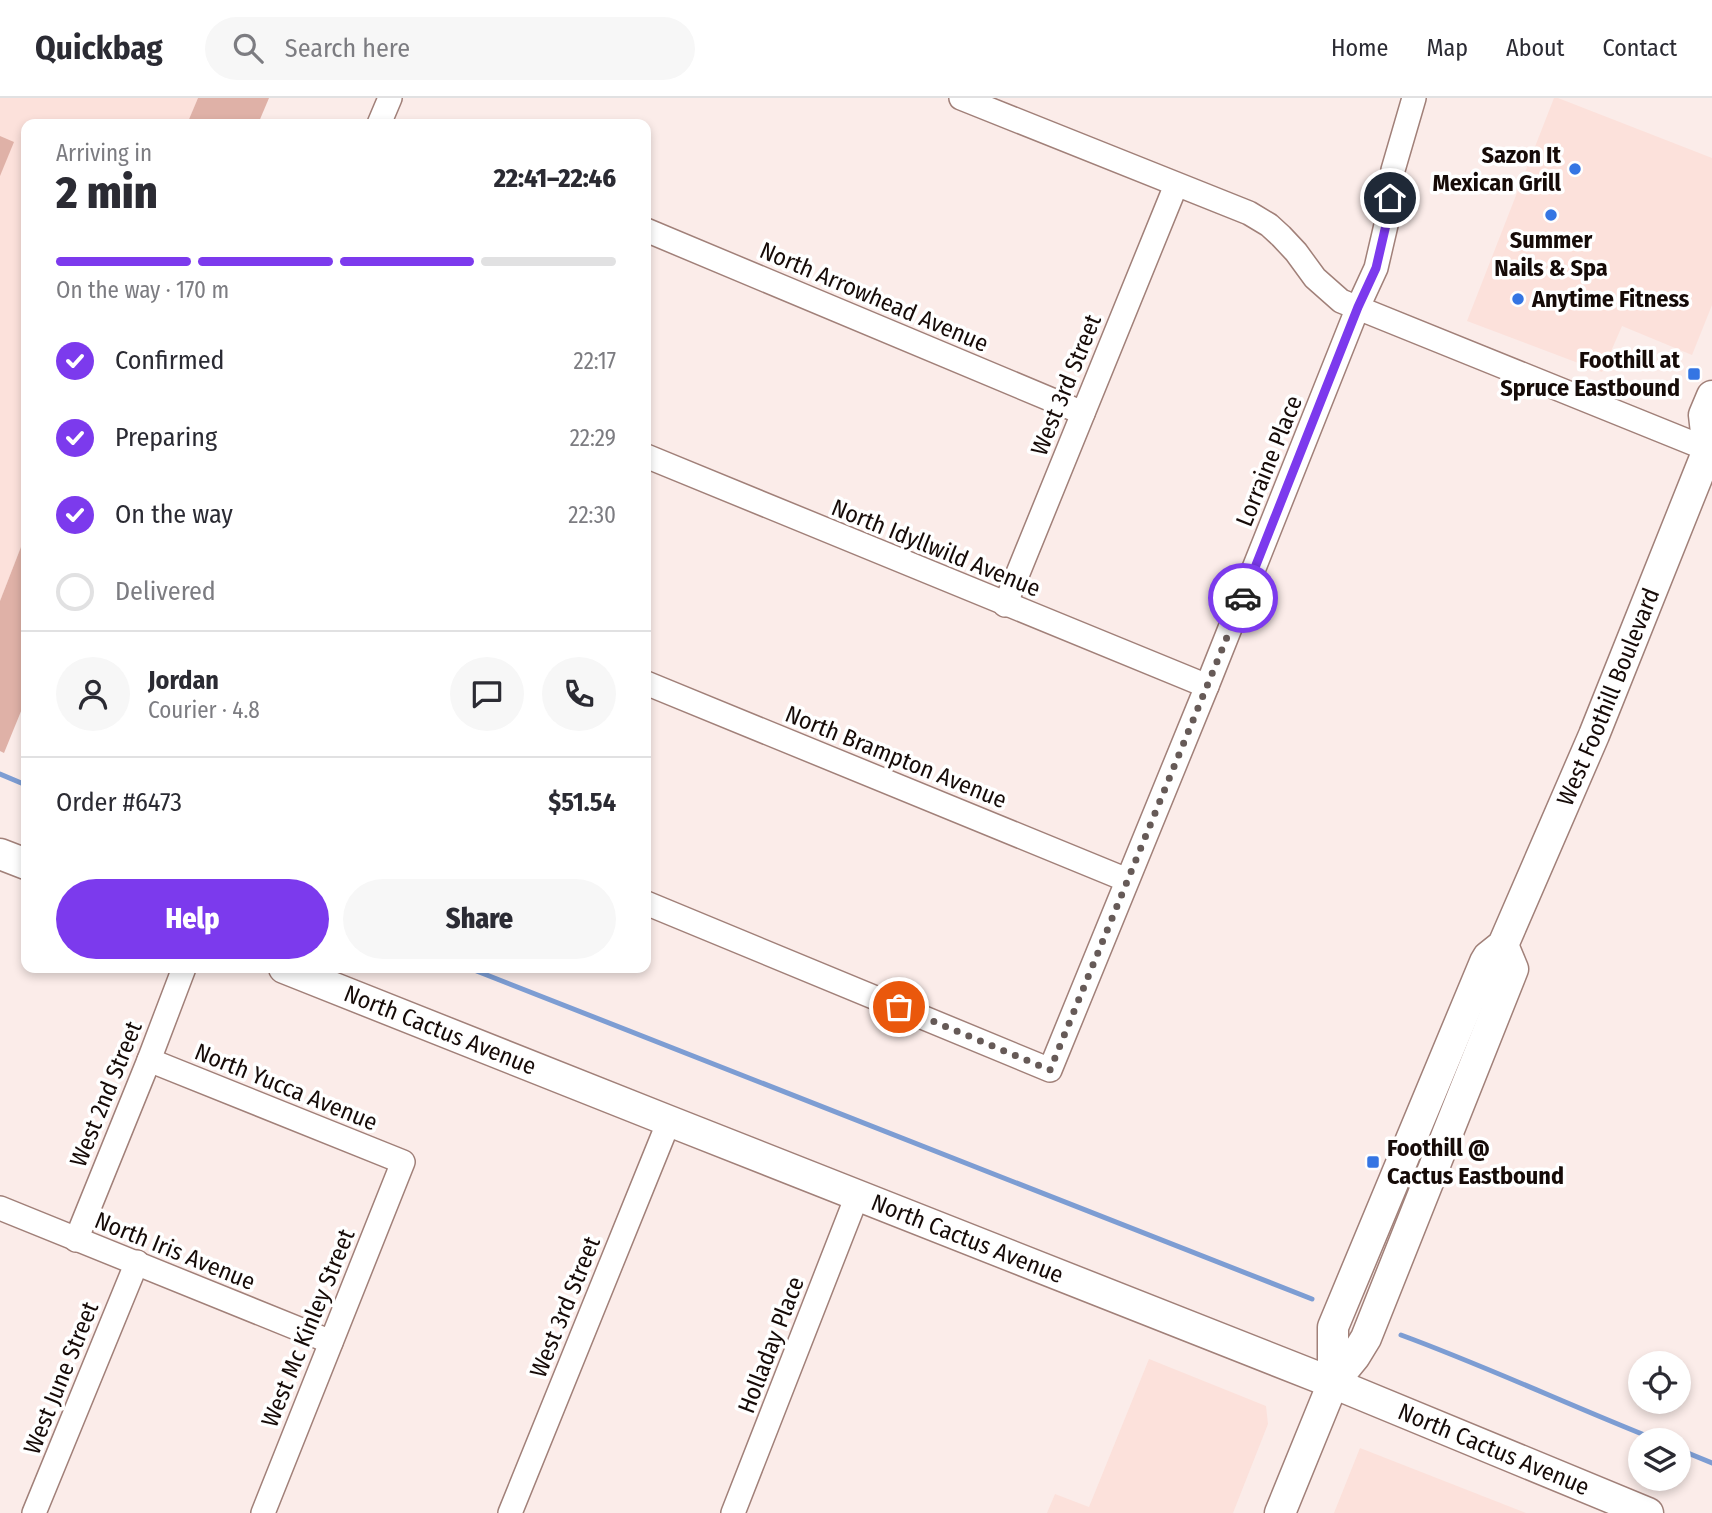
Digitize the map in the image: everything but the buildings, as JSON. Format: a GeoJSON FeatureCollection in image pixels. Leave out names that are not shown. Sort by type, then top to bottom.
{"type":"FeatureCollection","features":[{"type":"Feature","properties":{"kind":"main road","name":"West Foothill Boulevard"},"geometry":{"type":"LineString","coordinates":[[1280,1513],[1333,1383],[1366,1338],[1513,969],[1503,945],[1594,735],[1711,449],[1704,415],[1712,396]]}},
{"type":"Feature","properties":{"kind":"main road"},"geometry":{"type":"LineString","coordinates":[[0,854],[21,862]]}},
{"type":"Feature","properties":{"kind":"main road","name":"North Cactus Avenue"},"geometry":{"type":"LineString","coordinates":[[297,973],[1333,1383],[1648,1513]]}},
{"type":"Feature","properties":{"kind":"street"},"geometry":{"type":"LineString","coordinates":[[961,98],[1249,213],[1269,225],[1325,289],[1341,301],[1711,449]]}},
{"type":"Feature","properties":{"kind":"street","name":"Lorraine Place"},"geometry":{"type":"LineString","coordinates":[[651,905],[1050,1070],[1376,268],[1386,225],[1393,170],[1414,98]]}},
{"type":"Feature","properties":{"kind":"street","name":"West 3rd Street"},"geometry":{"type":"LineString","coordinates":[[1005,605],[1176,185]]}},
{"type":"Feature","properties":{"kind":"street","name":"North Arrowhead Avenue"},"geometry":{"type":"LineString","coordinates":[[651,232],[1083,413]]}},
{"type":"Feature","properties":{"kind":"street","name":"North Idyllwild Avenue"},"geometry":{"type":"LineString","coordinates":[[651,458],[1207,686]]}},
{"type":"Feature","properties":{"kind":"street","name":"North Brampton Avenue"},"geometry":{"type":"LineString","coordinates":[[651,685],[1127,880]]}},
{"type":"Feature","properties":{"kind":"street","name":"West 2nd Street"},"geometry":{"type":"LineString","coordinates":[[76,1240],[182,973]]}},
{"type":"Feature","properties":{"kind":"street","name":"North Yucca Avenue"},"geometry":{"type":"LineString","coordinates":[[149,1060],[403,1162]]}},
{"type":"Feature","properties":{"kind":"street","name":"West 3rd Street"},"geometry":{"type":"LineString","coordinates":[[510,1513],[669,1121]]}},
{"type":"Feature","properties":{"kind":"street","name":"West Mc Kinley Street"},"geometry":{"type":"LineString","coordinates":[[262,1513],[403,1162]]}},
{"type":"Feature","properties":{"kind":"street","name":"Holladay Place"},"geometry":{"type":"LineString","coordinates":[[733,1513],[857,1196]]}},
{"type":"Feature","properties":{"kind":"street","name":"North Iris Avenue"},"geometry":{"type":"LineString","coordinates":[[0,1208],[331,1342]]}},
{"type":"Feature","properties":{"kind":"street","name":"West June Street"},"geometry":{"type":"LineString","coordinates":[[34,1513],[136,1262]]}},
{"type":"Feature","properties":{"kind":"shaded area"},"geometry":{"type":"Polygon","coordinates":[[[0,98],[198,98],[189,119],[21,119],[21,547],[0,601],[0,98]]]}},
{"type":"Feature","properties":{"kind":"shaded area"},"geometry":{"type":"Polygon","coordinates":[[[198,98],[269,98],[260,119],[189,119],[198,98]]]}},
{"type":"Feature","properties":{"kind":"shaded area"},"geometry":{"type":"Polygon","coordinates":[[[1554,98],[1712,158],[1712,305],[1692,355],[1622,326],[1602,372],[1467,321],[1554,98]]]}},
{"type":"Feature","properties":{"kind":"shaded area"},"geometry":{"type":"Polygon","coordinates":[[[0,136],[14,142],[0,176],[0,136]]]}},
{"type":"Feature","properties":{"kind":"shaded area"},"geometry":{"type":"Polygon","coordinates":[[[21,547],[21,711],[4,753],[0,751],[0,601],[21,547]]]}},
{"type":"Feature","properties":{"kind":"shaded area"},"geometry":{"type":"Polygon","coordinates":[[[1149,1359],[1266,1406],[1268,1424],[1233,1513],[1047,1513],[1055,1494],[1089,1507],[1149,1359]]]}},
{"type":"Feature","properties":{"kind":"shaded area"},"geometry":{"type":"Polygon","coordinates":[[[1360,1448],[1526,1513],[1334,1513],[1360,1448]]]}},
{"type":"Feature","properties":{"kind":"waterway"},"geometry":{"type":"LineString","coordinates":[[0,774],[21,783]]}},
{"type":"Feature","properties":{"kind":"waterway"},"geometry":{"type":"LineString","coordinates":[[482,973],[1312,1299]]}},
{"type":"Feature","properties":{"kind":"waterway"},"geometry":{"type":"LineString","coordinates":[[1401,1335],[1628,1428]]}},
{"type":"Feature","properties":{"kind":"waterway"},"geometry":{"type":"LineString","coordinates":[[1691,1454],[1712,1463]]}},
{"type":"Feature","properties":{"kind":"way so far"},"geometry":{"type":"LineString","coordinates":[[899,1007],[1050,1070],[1243,598]]}},
{"type":"Feature","properties":{"kind":"place","name":"Sazon It Mexican Grill"},"geometry":{"type":"Point","coordinates":[1575,169]}},
{"type":"Feature","properties":{"kind":"place","name":"Summer Nails & Spa"},"geometry":{"type":"Point","coordinates":[1551,215]}},
{"type":"Feature","properties":{"kind":"place","name":"Anytime Fitness"},"geometry":{"type":"Point","coordinates":[1518,299]}},
{"type":"Feature","properties":{"kind":"place","name":"Foothill at Spruce Eastbound"},"geometry":{"type":"Point","coordinates":[1694,374]}},
{"type":"Feature","properties":{"kind":"place","name":"Foothill @ Cactus Eastbound"},"geometry":{"type":"Point","coordinates":[1373,1162]}},
{"type":"Feature","properties":{"kind":"route"},"geometry":{"type":"LineString","coordinates":[[1243,598],[1358,307],[1376,268],[1390,198]]}}]}
